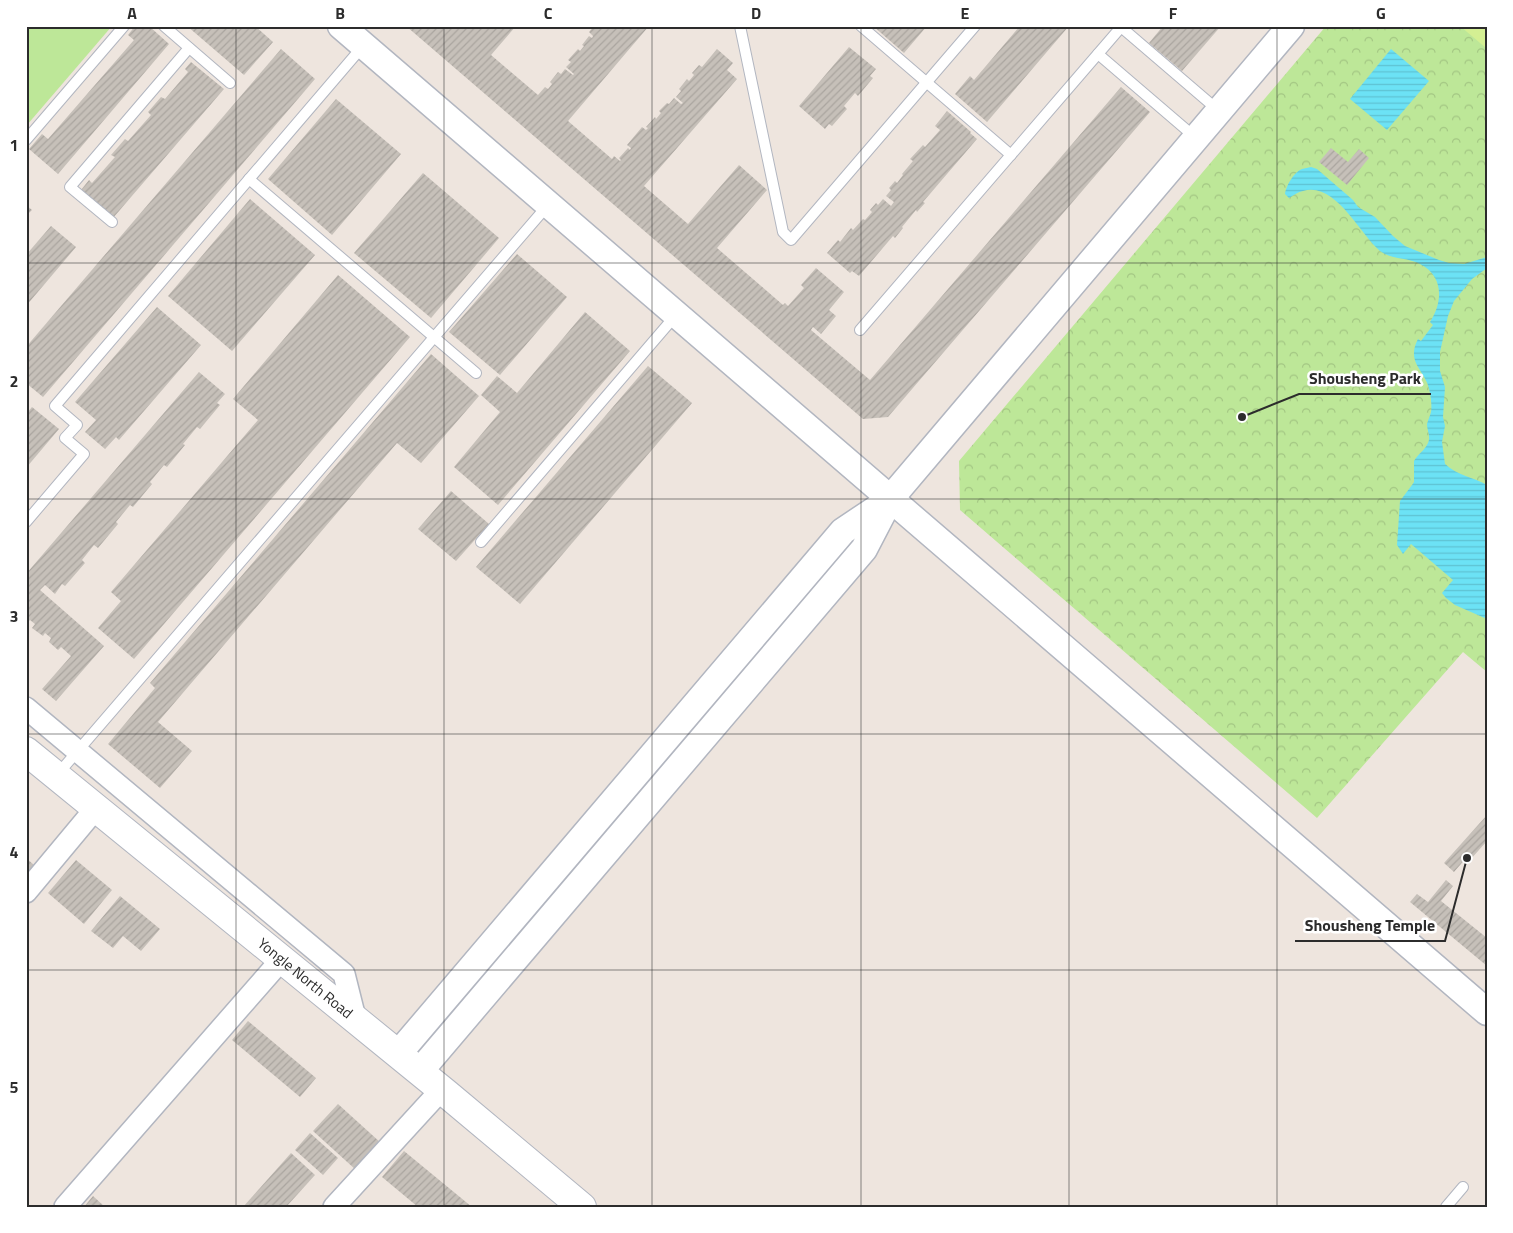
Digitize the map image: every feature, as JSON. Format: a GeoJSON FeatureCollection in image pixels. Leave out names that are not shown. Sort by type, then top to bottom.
{"type":"FeatureCollection","features":[{"type":"Feature","properties":{"kind":"main road","name":"Yongle North Road"},"geometry":{"type":"LineString","coordinates":[[26,751],[442,1089],[582,1207]]}},
{"type":"Feature","properties":{"kind":"street"},"geometry":{"type":"LineString","coordinates":[[341,26],[1487,1012]]}},
{"type":"Feature","properties":{"kind":"street"},"geometry":{"type":"LineString","coordinates":[[420,1072],[864,550],[890,499],[1291,26]]}},
{"type":"Feature","properties":{"kind":"street"},"geometry":{"type":"LineString","coordinates":[[398,1054],[843,531],[890,499]]}},
{"type":"Feature","properties":{"kind":"street"},"geometry":{"type":"LineString","coordinates":[[26,708],[344,974],[355,1018]]}},
{"type":"Feature","properties":{"kind":"street"},"geometry":{"type":"LineString","coordinates":[[26,892],[96,808]]}},
{"type":"Feature","properties":{"kind":"street"},"geometry":{"type":"LineString","coordinates":[[65,1207],[282,959]]}},
{"type":"Feature","properties":{"kind":"street"},"geometry":{"type":"LineString","coordinates":[[334,1207],[442,1089]]}},
{"type":"Feature","properties":{"kind":"lane"},"geometry":{"type":"LineString","coordinates":[[26,140],[124,26]]}},
{"type":"Feature","properties":{"kind":"lane"},"geometry":{"type":"LineString","coordinates":[[164,26],[230,83]]}},
{"type":"Feature","properties":{"kind":"lane"},"geometry":{"type":"LineString","coordinates":[[740,26],[783,232],[791,240],[975,26]]}},
{"type":"Feature","properties":{"kind":"lane"},"geometry":{"type":"LineString","coordinates":[[861,26],[1010,155]]}},
{"type":"Feature","properties":{"kind":"lane"},"geometry":{"type":"LineString","coordinates":[[860,330],[1121,27],[1218,111]]}},
{"type":"Feature","properties":{"kind":"lane"},"geometry":{"type":"LineString","coordinates":[[26,522],[84,454],[65,438],[76,425],[55,406],[363,45]]}},
{"type":"Feature","properties":{"kind":"lane"},"geometry":{"type":"LineString","coordinates":[[112,222],[70,187],[189,48]]}},
{"type":"Feature","properties":{"kind":"lane"},"geometry":{"type":"LineString","coordinates":[[1098,54],[1196,138]]}},
{"type":"Feature","properties":{"kind":"lane"},"geometry":{"type":"LineString","coordinates":[[249,179],[476,373]]}},
{"type":"Feature","properties":{"kind":"lane"},"geometry":{"type":"LineString","coordinates":[[56,776],[548,205]]}},
{"type":"Feature","properties":{"kind":"lane"},"geometry":{"type":"LineString","coordinates":[[481,542],[676,314]]}},
{"type":"Feature","properties":{"kind":"lane"},"geometry":{"type":"LineString","coordinates":[[1446,1207],[1463,1187]]}},
{"type":"Feature","properties":{"kind":"green space"},"geometry":{"type":"Polygon","coordinates":[[[26,26],[112,26],[27,125],[26,124],[26,26]]]}},
{"type":"Feature","properties":{"kind":"green space"},"geometry":{"type":"Polygon","coordinates":[[[1326,26],[1487,26],[1487,672],[1463,652],[1317,818],[960,510],[959,461],[1326,26]]]}},
{"type":"Feature","properties":{"kind":"green space"},"geometry":{"type":"Polygon","coordinates":[[[1460,26],[1487,26],[1487,47],[1486,48],[1460,26]]]}},
{"type":"Feature","properties":{"kind":"water"},"geometry":{"type":"Polygon","coordinates":[[[1391,49],[1429,81],[1387,130],[1350,99],[1391,49]]]}},
{"type":"Feature","properties":{"kind":"water"},"geometry":{"type":"Polygon","coordinates":[[[1311,167],[1317,169],[1353,200],[1358,207],[1375,217],[1405,246],[1449,263],[1464,264],[1487,257],[1487,268],[1472,279],[1454,301],[1448,316],[1440,352],[1440,371],[1445,387],[1443,417],[1445,426],[1442,442],[1445,464],[1460,474],[1487,485],[1487,619],[1455,605],[1446,598],[1442,593],[1453,580],[1411,544],[1403,554],[1397,545],[1400,501],[1414,482],[1414,461],[1429,440],[1427,424],[1431,410],[1430,393],[1414,355],[1418,339],[1421,341],[1433,325],[1430,322],[1439,298],[1437,282],[1434,275],[1420,264],[1389,256],[1380,251],[1346,210],[1326,194],[1315,190],[1303,191],[1289,198],[1285,194],[1291,180],[1302,169],[1311,167]]]}},
{"type":"Feature","properties":{"kind":"building"},"geometry":{"type":"Polygon","coordinates":[[[135,26],[149,26],[169,44],[58,174],[29,149],[42,134],[48,139],[134,40],[128,35],[135,26]]]}},
{"type":"Feature","properties":{"kind":"building"},"geometry":{"type":"Polygon","coordinates":[[[187,26],[255,26],[273,42],[244,75],[187,26]]]}},
{"type":"Feature","properties":{"kind":"building"},"geometry":{"type":"Polygon","coordinates":[[[406,26],[458,26],[461,29],[464,26],[516,26],[491,55],[538,95],[545,87],[548,89],[552,84],[550,82],[558,72],[561,74],[565,69],[574,74],[566,67],[571,62],[568,60],[578,49],[580,51],[589,36],[592,38],[593,36],[589,32],[594,26],[649,26],[568,121],[612,159],[614,156],[620,161],[619,158],[628,148],[630,150],[631,148],[627,145],[642,127],[646,130],[648,128],[646,127],[655,117],[656,119],[661,113],[659,111],[667,103],[669,104],[674,98],[681,104],[683,103],[676,97],[681,91],[679,89],[687,79],[689,81],[694,75],[692,73],[699,65],[702,67],[717,49],[733,63],[727,70],[737,79],[644,186],[688,224],[739,165],[767,190],[717,248],[783,305],[785,303],[788,306],[804,288],[801,285],[816,268],[844,292],[829,310],[836,316],[821,334],[813,327],[811,330],[870,380],[1121,87],[1150,112],[888,417],[863,419],[406,26]]]}},
{"type":"Feature","properties":{"kind":"building"},"geometry":{"type":"Polygon","coordinates":[[[873,26],[927,26],[904,53],[873,26]]]}},
{"type":"Feature","properties":{"kind":"building"},"geometry":{"type":"Polygon","coordinates":[[[1020,26],[1069,26],[987,122],[955,94],[970,76],[974,80],[1020,26]]]}},
{"type":"Feature","properties":{"kind":"building"},"geometry":{"type":"Polygon","coordinates":[[[1163,26],[1221,26],[1182,71],[1149,43],[1163,26]]]}},
{"type":"Feature","properties":{"kind":"building"},"geometry":{"type":"Polygon","coordinates":[[[849,47],[876,69],[870,76],[873,78],[858,96],[855,93],[844,106],[847,109],[832,126],[829,124],[825,129],[799,106],[849,47]]]}},
{"type":"Feature","properties":{"kind":"building"},"geometry":{"type":"Polygon","coordinates":[[[281,49],[315,79],[43,397],[26,383],[26,347],[281,49]]]}},
{"type":"Feature","properties":{"kind":"building"},"geometry":{"type":"Polygon","coordinates":[[[191,62],[224,89],[113,218],[81,190],[89,180],[92,183],[115,157],[111,155],[125,139],[128,141],[151,115],[148,112],[161,97],[165,99],[188,72],[185,69],[191,62]]]}},
{"type":"Feature","properties":{"kind":"building"},"geometry":{"type":"Polygon","coordinates":[[[336,99],[401,154],[332,235],[268,179],[336,99]]]}},
{"type":"Feature","properties":{"kind":"building"},"geometry":{"type":"Polygon","coordinates":[[[947,111],[977,139],[923,202],[925,203],[917,212],[916,210],[895,238],[893,236],[859,276],[852,271],[850,273],[827,253],[838,240],[840,242],[851,228],[853,230],[863,219],[865,220],[872,212],[870,210],[876,203],[878,205],[883,199],[891,206],[894,202],[886,196],[891,190],[889,188],[895,181],[897,183],[903,175],[913,161],[910,159],[923,145],[925,147],[940,130],[935,126],[947,111]]]}},
{"type":"Feature","properties":{"kind":"building"},"geometry":{"type":"Polygon","coordinates":[[[1331,148],[1348,162],[1359,149],[1369,158],[1347,185],[1319,162],[1331,148]]]}},
{"type":"Feature","properties":{"kind":"building"},"geometry":{"type":"Polygon","coordinates":[[[423,173],[499,238],[431,318],[354,253],[423,173]]]}},
{"type":"Feature","properties":{"kind":"building"},"geometry":{"type":"Polygon","coordinates":[[[250,199],[315,255],[232,351],[168,296],[250,199]]]}},
{"type":"Feature","properties":{"kind":"building"},"geometry":{"type":"Polygon","coordinates":[[[26,205],[32,210],[26,216],[26,205]]]}},
{"type":"Feature","properties":{"kind":"building"},"geometry":{"type":"Polygon","coordinates":[[[51,226],[76,247],[26,306],[26,255],[51,226]]]}},
{"type":"Feature","properties":{"kind":"building"},"geometry":{"type":"Polygon","coordinates":[[[517,254],[567,297],[500,375],[449,332],[517,254]]]}},
{"type":"Feature","properties":{"kind":"building"},"geometry":{"type":"Polygon","coordinates":[[[338,275],[410,337],[134,659],[98,628],[121,601],[111,592],[258,420],[233,399],[338,275]]]}},
{"type":"Feature","properties":{"kind":"building"},"geometry":{"type":"Polygon","coordinates":[[[157,307],[201,345],[119,440],[116,437],[105,449],[85,432],[96,420],[75,402],[157,307]]]}},
{"type":"Feature","properties":{"kind":"building"},"geometry":{"type":"Polygon","coordinates":[[[585,312],[630,351],[498,505],[454,467],[500,412],[481,395],[497,376],[517,393],[585,312]]]}},
{"type":"Feature","properties":{"kind":"building"},"geometry":{"type":"Polygon","coordinates":[[[431,354],[479,396],[421,463],[397,443],[158,722],[192,751],[160,788],[108,744],[155,688],[150,683],[431,354]]]}},
{"type":"Feature","properties":{"kind":"building"},"geometry":{"type":"Polygon","coordinates":[[[648,366],[692,403],[520,604],[476,567],[648,366]]]}},
{"type":"Feature","properties":{"kind":"building"},"geometry":{"type":"Polygon","coordinates":[[[199,372],[225,394],[217,403],[220,405],[200,429],[197,427],[167,467],[164,465],[150,482],[152,484],[133,507],[130,505],[116,522],[118,524],[98,548],[94,545],[82,560],[85,563],[65,586],[62,584],[55,594],[45,585],[40,590],[104,646],[56,701],[42,689],[71,656],[61,647],[58,650],[49,642],[51,638],[45,633],[43,636],[32,628],[35,624],[30,620],[26,624],[26,574],[199,372]]]}},
{"type":"Feature","properties":{"kind":"building"},"geometry":{"type":"Polygon","coordinates":[[[32,407],[59,429],[26,468],[26,414],[32,407]]]}},
{"type":"Feature","properties":{"kind":"building"},"geometry":{"type":"Polygon","coordinates":[[[451,491],[489,524],[456,561],[418,529],[451,491]]]}},
{"type":"Feature","properties":{"kind":"building"},"geometry":{"type":"Polygon","coordinates":[[[1487,815],[1487,841],[1470,860],[1467,857],[1454,872],[1444,863],[1487,815]]]}},
{"type":"Feature","properties":{"kind":"building"},"geometry":{"type":"Polygon","coordinates":[[[26,858],[34,865],[26,875],[26,858]]]}},
{"type":"Feature","properties":{"kind":"building"},"geometry":{"type":"Polygon","coordinates":[[[76,860],[112,890],[84,924],[48,893],[76,860]]]}},
{"type":"Feature","properties":{"kind":"building"},"geometry":{"type":"Polygon","coordinates":[[[1446,880],[1453,886],[1441,901],[1487,938],[1487,966],[1410,902],[1417,894],[1428,902],[1446,880]]]}},
{"type":"Feature","properties":{"kind":"building"},"geometry":{"type":"Polygon","coordinates":[[[120,896],[160,929],[141,951],[123,936],[113,948],[91,931],[120,896]]]}},
{"type":"Feature","properties":{"kind":"building"},"geometry":{"type":"Polygon","coordinates":[[[248,1021],[316,1078],[300,1097],[232,1040],[248,1021]]]}},
{"type":"Feature","properties":{"kind":"building"},"geometry":{"type":"Polygon","coordinates":[[[338,1104],[381,1143],[356,1170],[313,1131],[338,1104]]]}},
{"type":"Feature","properties":{"kind":"building"},"geometry":{"type":"Polygon","coordinates":[[[310,1133],[338,1158],[323,1175],[295,1150],[310,1133]]]}},
{"type":"Feature","properties":{"kind":"building"},"geometry":{"type":"Polygon","coordinates":[[[404,1151],[472,1207],[418,1207],[382,1177],[404,1151]]]}},
{"type":"Feature","properties":{"kind":"building"},"geometry":{"type":"Polygon","coordinates":[[[291,1153],[315,1175],[286,1207],[243,1207],[291,1153]]]}},
{"type":"Feature","properties":{"kind":"building"},"geometry":{"type":"Polygon","coordinates":[[[93,1196],[105,1207],[84,1207],[93,1196]]]}},
{"type":"Feature","properties":{"kind":"place","name":"Shousheng Park"},"geometry":{"type":"Point","coordinates":[1242,417]}},
{"type":"Feature","properties":{"kind":"place","name":"Shousheng Temple"},"geometry":{"type":"Point","coordinates":[1467,858]}}]}
